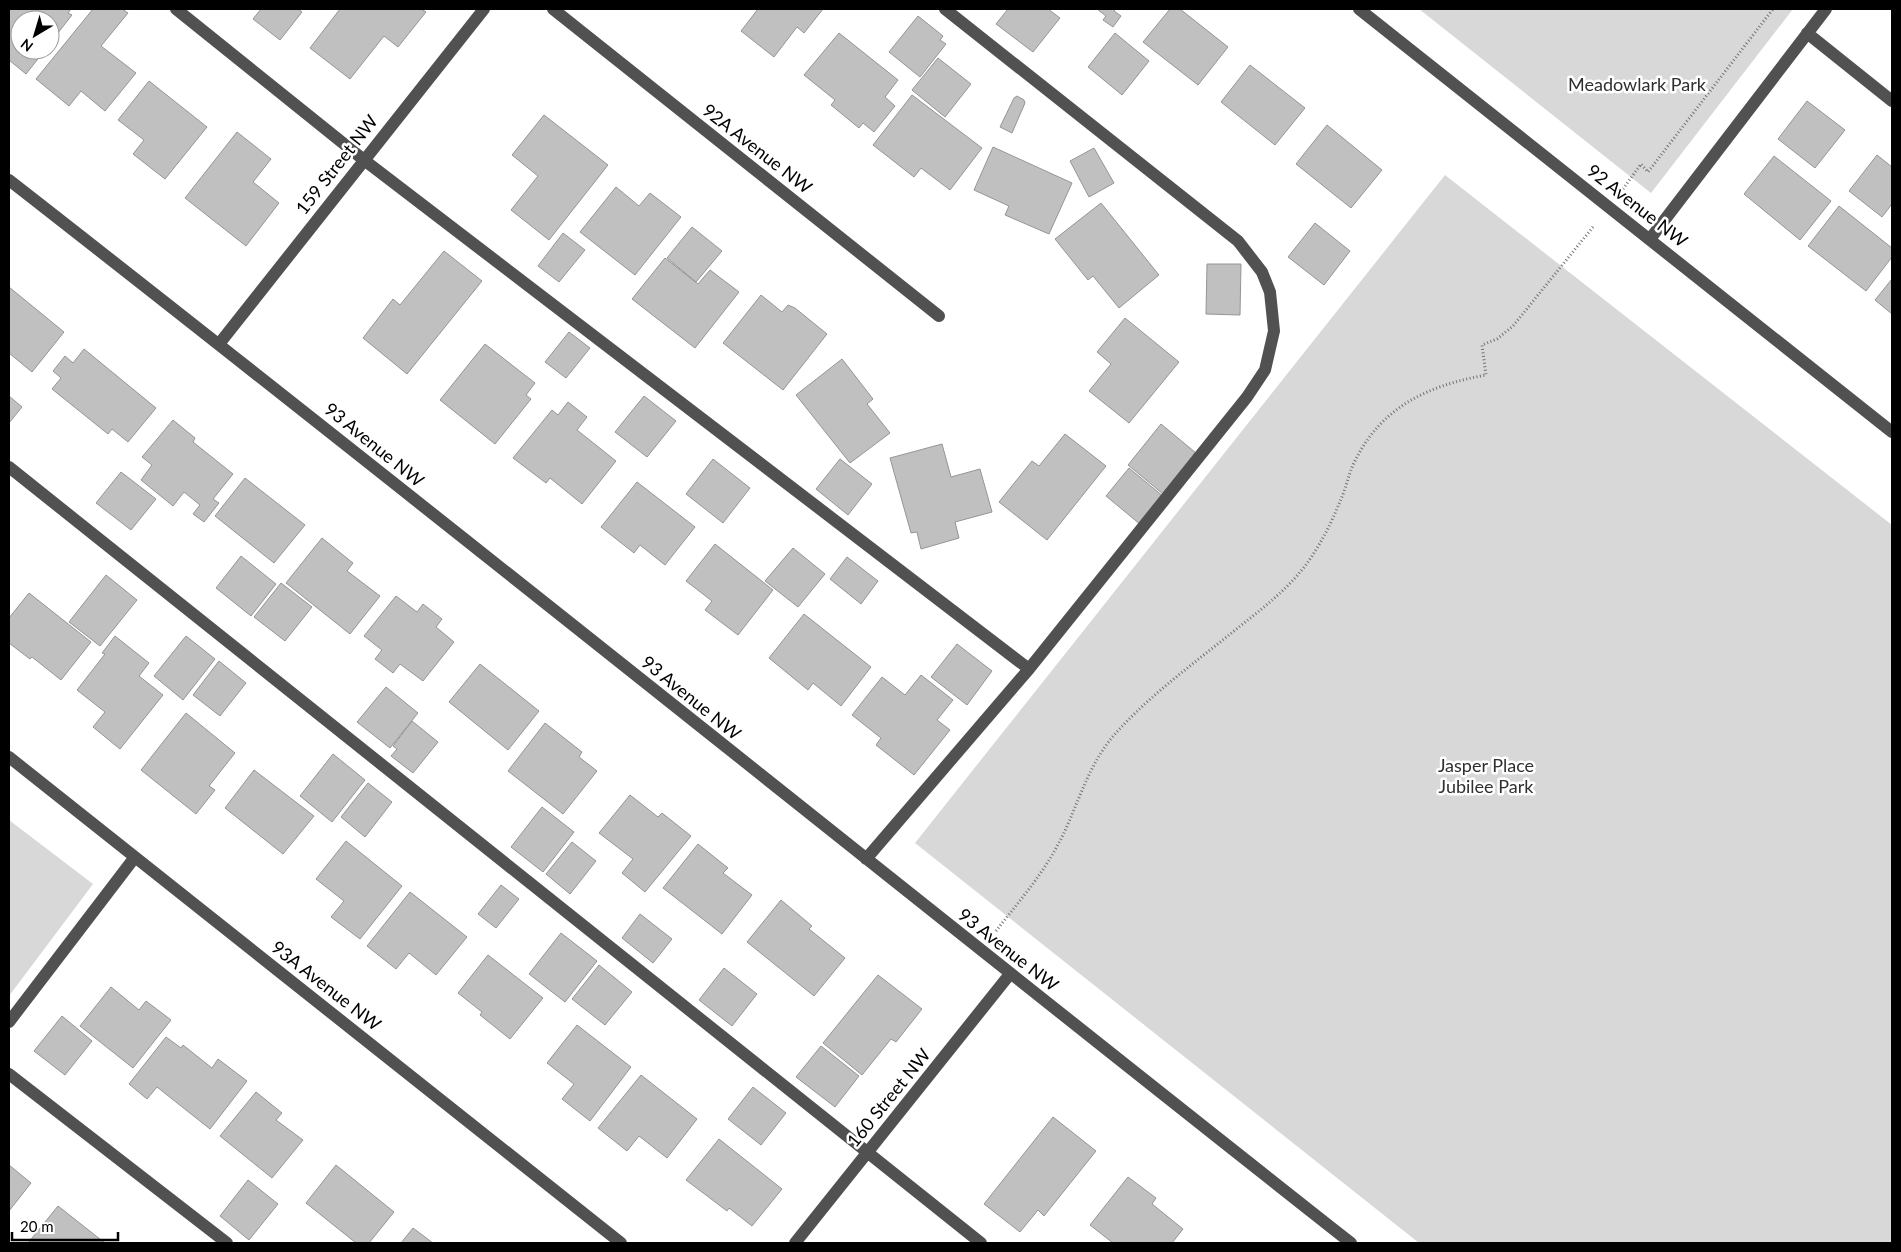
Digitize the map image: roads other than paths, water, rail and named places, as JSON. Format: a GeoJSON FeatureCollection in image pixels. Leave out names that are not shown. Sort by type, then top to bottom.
{"type":"FeatureCollection","features":[{"type":"Feature","properties":{"kind":"street"},"geometry":{"type":"LineString","coordinates":[[176,9],[364,160],[1029,669]]}},
{"type":"Feature","properties":{"kind":"street","name":"159 Street NW"},"geometry":{"type":"LineString","coordinates":[[219,344],[484,9]]}},
{"type":"Feature","properties":{"kind":"street","name":"92A Avenue NW"},"geometry":{"type":"LineString","coordinates":[[553,9],[939,316]]}},
{"type":"Feature","properties":{"kind":"street"},"geometry":{"type":"LineString","coordinates":[[866,859],[1029,669],[1247,397],[1265,370],[1274,330],[1270,292],[1262,272],[1238,241],[945,9]]}},
{"type":"Feature","properties":{"kind":"street","name":"92 Avenue NW"},"geometry":{"type":"LineString","coordinates":[[1359,9],[1892,432]]}},
{"type":"Feature","properties":{"kind":"street"},"geometry":{"type":"LineString","coordinates":[[1650,239],[1826,9]]}},
{"type":"Feature","properties":{"kind":"street"},"geometry":{"type":"LineString","coordinates":[[1807,34],[1892,101]]}},
{"type":"Feature","properties":{"kind":"street","name":"93 Avenue NW"},"geometry":{"type":"LineString","coordinates":[[9,180],[219,344],[1351,1243]]}},
{"type":"Feature","properties":{"kind":"street"},"geometry":{"type":"LineString","coordinates":[[9,467],[981,1243]]}},
{"type":"Feature","properties":{"kind":"street","name":"93A Avenue NW"},"geometry":{"type":"LineString","coordinates":[[9,757],[621,1243]]}},
{"type":"Feature","properties":{"kind":"street"},"geometry":{"type":"LineString","coordinates":[[9,1022],[135,857]]}},
{"type":"Feature","properties":{"kind":"street","name":"160 Street NW"},"geometry":{"type":"LineString","coordinates":[[795,1243],[1010,974]]}},
{"type":"Feature","properties":{"kind":"street"},"geometry":{"type":"LineString","coordinates":[[9,1074],[227,1243]]}},
{"type":"Feature","properties":{"kind":"park label","name":"Meadowlark Park"},"geometry":{"type":"Point","coordinates":[1637,85]}},
{"type":"Feature","properties":{"kind":"park label","name":"Jasper Place Jubilee Park"},"geometry":{"type":"Point","coordinates":[1486,776]}}]}
